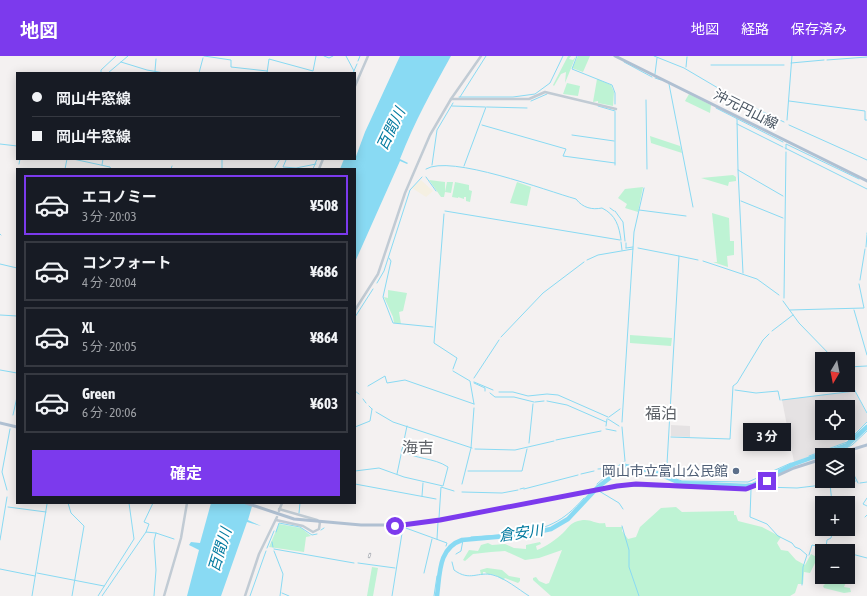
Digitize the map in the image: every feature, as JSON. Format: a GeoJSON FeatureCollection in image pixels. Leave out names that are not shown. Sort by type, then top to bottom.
{"type":"FeatureCollection","features":[{"type":"Feature","properties":{"kind":"main road","name":"沖元円山線"},"geometry":{"type":"LineString","coordinates":[[615,56],[867,181]]}},
{"type":"Feature","properties":{"kind":"main road"},"geometry":{"type":"LineString","coordinates":[[0,423],[16,427]]}},
{"type":"Feature","properties":{"kind":"main road"},"geometry":{"type":"LineString","coordinates":[[855,449],[867,445]]}},
{"type":"Feature","properties":{"kind":"main road"},"geometry":{"type":"LineString","coordinates":[[249,504],[294,520],[378,526],[422,523],[629,484],[748,489],[794,468],[815,461]]}},
{"type":"Feature","properties":{"kind":"street"},"geometry":{"type":"LineString","coordinates":[[356,84],[368,56]]}},
{"type":"Feature","properties":{"kind":"street"},"geometry":{"type":"LineString","coordinates":[[356,308],[378,274],[414,169],[430,135],[451,99],[481,56]]}},
{"type":"Feature","properties":{"kind":"street"},"geometry":{"type":"LineString","coordinates":[[451,99],[528,99],[545,92],[616,109]]}},
{"type":"Feature","properties":{"kind":"street"},"geometry":{"type":"LineString","coordinates":[[164,596],[181,538],[188,504]]}},
{"type":"Feature","properties":{"kind":"street"},"geometry":{"type":"LineString","coordinates":[[245,596],[259,554],[276,518],[303,526],[314,532],[319,529],[320,522],[317,520],[279,511],[282,504]]}},
{"type":"Feature","properties":{"kind":"shaded area"},"geometry":{"type":"Polygon","coordinates":[[[855,391],[867,414],[867,422],[855,432],[855,400],[815,400],[815,440],[846,440],[830,448],[815,448],[815,454],[794,462],[782,400],[855,391]]]}},
{"type":"Feature","properties":{"kind":"shaded area"},"geometry":{"type":"Polygon","coordinates":[[[671,425],[690,426],[690,437],[671,436],[671,425]]]}},
{"type":"Feature","properties":{"kind":"green space"},"geometry":{"type":"Polygon","coordinates":[[[568,56],[571,56],[569,59],[573,60],[576,56],[565,83],[566,72],[561,74],[554,86],[553,85],[568,56]]]}},
{"type":"Feature","properties":{"kind":"green space"},"geometry":{"type":"Polygon","coordinates":[[[578,56],[590,56],[583,72],[572,68],[578,56]]]}},
{"type":"Feature","properties":{"kind":"green space"},"geometry":{"type":"Polygon","coordinates":[[[597,79],[611,85],[614,92],[613,106],[598,103],[598,101],[593,102],[597,79]]]}},
{"type":"Feature","properties":{"kind":"green space"},"geometry":{"type":"Polygon","coordinates":[[[567,83],[580,86],[578,96],[563,94],[567,83]]]}},
{"type":"Feature","properties":{"kind":"green space"},"geometry":{"type":"Polygon","coordinates":[[[689,94],[711,105],[710,113],[685,101],[689,94]]]}},
{"type":"Feature","properties":{"kind":"green space"},"geometry":{"type":"Polygon","coordinates":[[[650,136],[680,146],[682,153],[651,143],[650,136]]]}},
{"type":"Feature","properties":{"kind":"green space"},"geometry":{"type":"Polygon","coordinates":[[[733,175],[736,177],[736,181],[729,182],[728,186],[701,178],[733,175]]]}},
{"type":"Feature","properties":{"kind":"green space"},"geometry":{"type":"Polygon","coordinates":[[[429,180],[445,182],[444,197],[441,197],[429,180]]]}},
{"type":"Feature","properties":{"kind":"green space"},"geometry":{"type":"Polygon","coordinates":[[[447,182],[453,182],[451,193],[445,192],[447,182]]]}},
{"type":"Feature","properties":{"kind":"green space"},"geometry":{"type":"Polygon","coordinates":[[[455,182],[469,185],[469,190],[472,191],[470,202],[466,201],[466,197],[464,197],[464,199],[452,197],[455,182]]]}},
{"type":"Feature","properties":{"kind":"green space"},"geometry":{"type":"Polygon","coordinates":[[[517,182],[531,187],[527,206],[510,203],[517,182]]]}},
{"type":"Feature","properties":{"kind":"green space"},"geometry":{"type":"Polygon","coordinates":[[[643,187],[638,212],[625,208],[627,204],[618,198],[625,189],[643,187]]]}},
{"type":"Feature","properties":{"kind":"green space"},"geometry":{"type":"Polygon","coordinates":[[[712,213],[729,218],[730,241],[734,241],[734,255],[727,256],[728,267],[713,262],[717,262],[712,213]]]}},
{"type":"Feature","properties":{"kind":"green space"},"geometry":{"type":"Polygon","coordinates":[[[388,290],[407,293],[403,311],[399,312],[401,324],[394,323],[393,317],[384,297],[388,298],[388,290]]]}},
{"type":"Feature","properties":{"kind":"green space"},"geometry":{"type":"Polygon","coordinates":[[[630,335],[672,338],[671,346],[630,343],[630,335]]]}},
{"type":"Feature","properties":{"kind":"green space"},"geometry":{"type":"Polygon","coordinates":[[[676,507],[682,512],[734,511],[734,515],[736,515],[738,521],[762,527],[781,537],[777,543],[781,550],[788,551],[796,560],[805,565],[811,554],[815,556],[815,563],[810,573],[804,572],[803,584],[798,584],[795,593],[790,596],[551,596],[533,580],[533,578],[536,577],[539,581],[546,584],[549,583],[562,550],[539,558],[525,560],[505,551],[473,554],[465,561],[463,560],[469,550],[478,551],[481,545],[488,543],[492,545],[505,544],[514,548],[526,549],[526,545],[540,542],[541,544],[536,546],[537,550],[558,538],[570,525],[580,520],[605,523],[606,527],[622,527],[622,531],[628,539],[636,537],[640,527],[661,508],[676,507]]]}},
{"type":"Feature","properties":{"kind":"green space"},"geometry":{"type":"Polygon","coordinates":[[[279,524],[301,528],[311,536],[306,537],[304,552],[269,547],[279,524]]]}},
{"type":"Feature","properties":{"kind":"green space"},"geometry":{"type":"Polygon","coordinates":[[[372,567],[378,568],[373,596],[367,596],[372,567]]]}},
{"type":"Feature","properties":{"kind":"green space"},"geometry":{"type":"Polygon","coordinates":[[[487,568],[502,570],[509,576],[520,578],[520,581],[518,583],[505,578],[503,580],[495,575],[487,574],[485,572],[481,575],[480,570],[487,568]]]}},
{"type":"Feature","properties":{"kind":"green space"},"geometry":{"type":"Polygon","coordinates":[[[825,584],[845,584],[844,587],[850,588],[851,592],[844,593],[824,588],[823,586],[825,584]]]}},
{"type":"Feature","properties":{"kind":"sand"},"geometry":{"type":"Polygon","coordinates":[[[421,180],[433,191],[426,197],[412,188],[421,180]]]}},
{"type":"Feature","properties":{"kind":"water","name":"百間川"},"geometry":{"type":"Polygon","coordinates":[[[400,56],[451,56],[430,94],[405,146],[400,159],[408,163],[407,164],[400,161],[356,260],[356,168],[340,168],[344,160],[356,160],[365,132],[400,56]]]}},
{"type":"Feature","properties":{"kind":"water","name":"百間川"},"geometry":{"type":"Polygon","coordinates":[[[211,504],[253,504],[248,520],[261,526],[247,522],[221,596],[187,596],[199,550],[189,545],[191,542],[200,543],[211,504]]]}},
{"type":"Feature","properties":{"kind":"waterway"},"geometry":{"type":"LineString","coordinates":[[101,72],[101,70],[116,56]]}},
{"type":"Feature","properties":{"kind":"waterway"},"geometry":{"type":"LineString","coordinates":[[109,72],[128,56]]}},
{"type":"Feature","properties":{"kind":"waterway"},"geometry":{"type":"LineString","coordinates":[[204,56],[231,60],[231,67],[267,71]]}},
{"type":"Feature","properties":{"kind":"waterway"},"geometry":{"type":"LineString","coordinates":[[267,72],[269,59],[313,71],[316,56]]}},
{"type":"Feature","properties":{"kind":"waterway"},"geometry":{"type":"LineString","coordinates":[[324,56],[329,58],[333,56]]}},
{"type":"Feature","properties":{"kind":"waterway"},"geometry":{"type":"LineString","coordinates":[[346,56],[354,71]]}},
{"type":"Feature","properties":{"kind":"waterway"},"geometry":{"type":"LineString","coordinates":[[358,61],[360,56]]}},
{"type":"Feature","properties":{"kind":"waterway"},"geometry":{"type":"LineString","coordinates":[[460,97],[486,56]]}},
{"type":"Feature","properties":{"kind":"waterway"},"geometry":{"type":"LineString","coordinates":[[459,97],[513,97],[535,94],[550,83],[563,56]]}},
{"type":"Feature","properties":{"kind":"waterway"},"geometry":{"type":"LineString","coordinates":[[577,56],[572,69],[612,85],[615,93],[615,104]]}},
{"type":"Feature","properties":{"kind":"waterway"},"geometry":{"type":"LineString","coordinates":[[654,56],[684,68],[740,101],[784,122]]}},
{"type":"Feature","properties":{"kind":"waterway"},"geometry":{"type":"LineString","coordinates":[[787,120],[792,56]]}},
{"type":"Feature","properties":{"kind":"waterway"},"geometry":{"type":"LineString","coordinates":[[686,67],[687,57]]}},
{"type":"Feature","properties":{"kind":"waterway"},"geometry":{"type":"LineString","coordinates":[[827,60],[867,57]]}},
{"type":"Feature","properties":{"kind":"waterway"},"geometry":{"type":"LineString","coordinates":[[199,72],[203,58]]}},
{"type":"Feature","properties":{"kind":"waterway"},"geometry":{"type":"LineString","coordinates":[[655,74],[657,58]]}},
{"type":"Feature","properties":{"kind":"waterway"},"geometry":{"type":"LineString","coordinates":[[155,71],[156,59]]}},
{"type":"Feature","properties":{"kind":"waterway"},"geometry":{"type":"LineString","coordinates":[[791,63],[824,60]]}},
{"type":"Feature","properties":{"kind":"waterway"},"geometry":{"type":"LineString","coordinates":[[121,62],[158,72]]}},
{"type":"Feature","properties":{"kind":"waterway"},"geometry":{"type":"LineString","coordinates":[[624,62],[652,77]]}},
{"type":"Feature","properties":{"kind":"waterway"},"geometry":{"type":"LineString","coordinates":[[353,72],[357,64]]}},
{"type":"Feature","properties":{"kind":"waterway"},"geometry":{"type":"LineString","coordinates":[[711,65],[784,65]]}},
{"type":"Feature","properties":{"kind":"waterway"},"geometry":{"type":"LineString","coordinates":[[655,78],[661,80]]}},
{"type":"Feature","properties":{"kind":"waterway"},"geometry":{"type":"LineString","coordinates":[[669,84],[693,207]]}},
{"type":"Feature","properties":{"kind":"waterway"},"geometry":{"type":"LineString","coordinates":[[531,101],[547,94]]}},
{"type":"Feature","properties":{"kind":"waterway"},"geometry":{"type":"LineString","coordinates":[[646,100],[647,169]]}},
{"type":"Feature","properties":{"kind":"waterway"},"geometry":{"type":"LineString","coordinates":[[789,101],[865,111],[865,120],[867,120]]}},
{"type":"Feature","properties":{"kind":"waterway"},"geometry":{"type":"LineString","coordinates":[[432,165],[437,130],[453,103]]}},
{"type":"Feature","properties":{"kind":"waterway"},"geometry":{"type":"LineString","coordinates":[[452,106],[485,107]]}},
{"type":"Feature","properties":{"kind":"waterway"},"geometry":{"type":"LineString","coordinates":[[598,106],[615,111]]}},
{"type":"Feature","properties":{"kind":"waterway"},"geometry":{"type":"LineString","coordinates":[[464,166],[486,107]]}},
{"type":"Feature","properties":{"kind":"waterway"},"geometry":{"type":"LineString","coordinates":[[487,107],[527,108]]}},
{"type":"Feature","properties":{"kind":"waterway"},"geometry":{"type":"LineString","coordinates":[[716,108],[783,142]]}},
{"type":"Feature","properties":{"kind":"waterway"},"geometry":{"type":"LineString","coordinates":[[615,112],[615,165]]}},
{"type":"Feature","properties":{"kind":"waterway"},"geometry":{"type":"LineString","coordinates":[[737,119],[738,170],[783,196]]}},
{"type":"Feature","properties":{"kind":"waterway"},"geometry":{"type":"LineString","coordinates":[[737,124],[783,147]]}},
{"type":"Feature","properties":{"kind":"waterway"},"geometry":{"type":"LineString","coordinates":[[482,125],[566,149],[563,156],[615,163]]}},
{"type":"Feature","properties":{"kind":"waterway"},"geometry":{"type":"LineString","coordinates":[[789,125],[867,160]]}},
{"type":"Feature","properties":{"kind":"waterway"},"geometry":{"type":"LineString","coordinates":[[572,135],[614,141]]}},
{"type":"Feature","properties":{"kind":"waterway"},"geometry":{"type":"LineString","coordinates":[[0,144],[16,146]]}},
{"type":"Feature","properties":{"kind":"waterway"},"geometry":{"type":"LineString","coordinates":[[786,149],[786,144],[859,179]]}},
{"type":"Feature","properties":{"kind":"waterway"},"geometry":{"type":"LineString","coordinates":[[785,148],[867,189]]}},
{"type":"Feature","properties":{"kind":"waterway"},"geometry":{"type":"LineString","coordinates":[[784,298],[786,152]]}},
{"type":"Feature","properties":{"kind":"waterway"},"geometry":{"type":"LineString","coordinates":[[19,164],[20,160]]}},
{"type":"Feature","properties":{"kind":"waterway"},"geometry":{"type":"LineString","coordinates":[[65,168],[67,160]]}},
{"type":"Feature","properties":{"kind":"waterway"},"geometry":{"type":"LineString","coordinates":[[78,160],[110,168]]}},
{"type":"Feature","properties":{"kind":"waterway"},"geometry":{"type":"LineString","coordinates":[[102,165],[103,160]]}},
{"type":"Feature","properties":{"kind":"waterway"},"geometry":{"type":"LineString","coordinates":[[222,160],[222,168]]}},
{"type":"Feature","properties":{"kind":"waterway"},"geometry":{"type":"LineString","coordinates":[[275,168],[279,160]]}},
{"type":"Feature","properties":{"kind":"waterway"},"geometry":{"type":"LineString","coordinates":[[286,160],[283,167],[296,168]]}},
{"type":"Feature","properties":{"kind":"waterway"},"geometry":{"type":"LineString","coordinates":[[313,168],[317,160]]}},
{"type":"Feature","properties":{"kind":"waterway"},"geometry":{"type":"LineString","coordinates":[[296,168],[316,164]]}},
{"type":"Feature","properties":{"kind":"waterway"},"geometry":{"type":"LineString","coordinates":[[426,169],[438,166],[455,166],[499,175],[576,199],[588,208],[602,208],[611,214],[616,221],[621,240]]}},
{"type":"Feature","properties":{"kind":"waterway"},"geometry":{"type":"LineString","coordinates":[[738,170],[743,273]]}},
{"type":"Feature","properties":{"kind":"waterway"},"geometry":{"type":"LineString","coordinates":[[377,283],[384,271],[410,190],[422,177]]}},
{"type":"Feature","properties":{"kind":"waterway"},"geometry":{"type":"LineString","coordinates":[[426,177],[436,191]]}},
{"type":"Feature","properties":{"kind":"waterway"},"geometry":{"type":"LineString","coordinates":[[622,422],[634,232],[644,188]]}},
{"type":"Feature","properties":{"kind":"waterway"},"geometry":{"type":"LineString","coordinates":[[741,201],[783,218]]}},
{"type":"Feature","properties":{"kind":"waterway"},"geometry":{"type":"LineString","coordinates":[[610,208],[614,211]]}},
{"type":"Feature","properties":{"kind":"waterway"},"geometry":{"type":"LineString","coordinates":[[639,210],[686,216]]}},
{"type":"Feature","properties":{"kind":"waterway"},"geometry":{"type":"LineString","coordinates":[[445,211],[620,240]]}},
{"type":"Feature","properties":{"kind":"waterway"},"geometry":{"type":"LineString","coordinates":[[615,211],[623,222],[625,241]]}},
{"type":"Feature","properties":{"kind":"waterway"},"geometry":{"type":"LineString","coordinates":[[444,214],[434,343],[457,358],[453,369]]}},
{"type":"Feature","properties":{"kind":"waterway"},"geometry":{"type":"LineString","coordinates":[[866,247],[867,235]]}},
{"type":"Feature","properties":{"kind":"waterway"},"geometry":{"type":"LineString","coordinates":[[621,242],[622,250]]}},
{"type":"Feature","properties":{"kind":"waterway"},"geometry":{"type":"LineString","coordinates":[[626,243],[626,248]]}},
{"type":"Feature","properties":{"kind":"waterway"},"geometry":{"type":"LineString","coordinates":[[626,248],[633,247]]}},
{"type":"Feature","properties":{"kind":"waterway"},"geometry":{"type":"LineString","coordinates":[[638,248],[679,256],[667,464]]}},
{"type":"Feature","properties":{"kind":"waterway"},"geometry":{"type":"LineString","coordinates":[[587,260],[598,255],[633,249]]}},
{"type":"Feature","properties":{"kind":"waterway"},"geometry":{"type":"LineString","coordinates":[[860,280],[865,249]]}},
{"type":"Feature","properties":{"kind":"waterway"},"geometry":{"type":"LineString","coordinates":[[679,256],[698,260]]}},
{"type":"Feature","properties":{"kind":"waterway"},"geometry":{"type":"LineString","coordinates":[[389,258],[391,261],[383,297],[393,323],[433,327]]}},
{"type":"Feature","properties":{"kind":"waterway"},"geometry":{"type":"LineString","coordinates":[[703,261],[757,279],[779,295]]}},
{"type":"Feature","properties":{"kind":"waterway"},"geometry":{"type":"LineString","coordinates":[[501,337],[543,293],[584,262]]}},
{"type":"Feature","properties":{"kind":"waterway"},"geometry":{"type":"LineString","coordinates":[[0,264],[16,268]]}},
{"type":"Feature","properties":{"kind":"waterway"},"geometry":{"type":"LineString","coordinates":[[790,310],[864,308],[859,284]]}},
{"type":"Feature","properties":{"kind":"waterway"},"geometry":{"type":"LineString","coordinates":[[356,315],[373,289]]}},
{"type":"Feature","properties":{"kind":"waterway"},"geometry":{"type":"LineString","coordinates":[[783,301],[799,323],[827,352]]}},
{"type":"Feature","properties":{"kind":"waterway"},"geometry":{"type":"LineString","coordinates":[[854,310],[867,355]]}},
{"type":"Feature","properties":{"kind":"waterway"},"geometry":{"type":"LineString","coordinates":[[0,315],[16,316]]}},
{"type":"Feature","properties":{"kind":"waterway"},"geometry":{"type":"LineString","coordinates":[[772,331],[793,315]]}},
{"type":"Feature","properties":{"kind":"waterway"},"geometry":{"type":"LineString","coordinates":[[671,437],[730,439],[733,386],[737,383],[763,340],[769,334]]}},
{"type":"Feature","properties":{"kind":"waterway"},"geometry":{"type":"LineString","coordinates":[[474,378],[499,340]]}},
{"type":"Feature","properties":{"kind":"waterway"},"geometry":{"type":"LineString","coordinates":[[855,367],[867,366]]}},
{"type":"Feature","properties":{"kind":"waterway"},"geometry":{"type":"LineString","coordinates":[[0,370],[16,373]]}},
{"type":"Feature","properties":{"kind":"waterway"},"geometry":{"type":"LineString","coordinates":[[453,371],[470,381],[474,404]]}},
{"type":"Feature","properties":{"kind":"waterway"},"geometry":{"type":"LineString","coordinates":[[368,386],[385,376],[387,383],[405,380],[474,404]]}},
{"type":"Feature","properties":{"kind":"waterway"},"geometry":{"type":"LineString","coordinates":[[474,382],[493,390]]}},
{"type":"Feature","properties":{"kind":"waterway"},"geometry":{"type":"LineString","coordinates":[[474,383],[485,388],[485,391]]}},
{"type":"Feature","properties":{"kind":"waterway"},"geometry":{"type":"LineString","coordinates":[[735,390],[756,393],[778,391],[780,400]]}},
{"type":"Feature","properties":{"kind":"waterway"},"geometry":{"type":"LineString","coordinates":[[855,391],[867,413]]}},
{"type":"Feature","properties":{"kind":"waterway"},"geometry":{"type":"LineString","coordinates":[[499,392],[513,392],[528,396],[547,394],[558,395],[608,417]]}},
{"type":"Feature","properties":{"kind":"waterway"},"geometry":{"type":"LineString","coordinates":[[782,400],[847,392]]}},
{"type":"Feature","properties":{"kind":"waterway"},"geometry":{"type":"LineString","coordinates":[[490,393],[495,397],[514,397],[534,402]]}},
{"type":"Feature","properties":{"kind":"waterway"},"geometry":{"type":"LineString","coordinates":[[363,399],[366,403]]}},
{"type":"Feature","properties":{"kind":"waterway"},"geometry":{"type":"LineString","coordinates":[[535,402],[544,401]]}},
{"type":"Feature","properties":{"kind":"waterway"},"geometry":{"type":"LineString","coordinates":[[547,401],[567,405],[606,422]]}},
{"type":"Feature","properties":{"kind":"waterway"},"geometry":{"type":"LineString","coordinates":[[13,415],[16,402]]}},
{"type":"Feature","properties":{"kind":"waterway"},"geometry":{"type":"LineString","coordinates":[[529,443],[533,404]]}},
{"type":"Feature","properties":{"kind":"waterway"},"geometry":{"type":"LineString","coordinates":[[369,406],[372,409]]}},
{"type":"Feature","properties":{"kind":"waterway"},"geometry":{"type":"LineString","coordinates":[[462,484],[471,448],[474,408]]}},
{"type":"Feature","properties":{"kind":"waterway"},"geometry":{"type":"LineString","coordinates":[[356,427],[370,421],[372,409]]}},
{"type":"Feature","properties":{"kind":"waterway"},"geometry":{"type":"LineString","coordinates":[[609,417],[620,409]]}},
{"type":"Feature","properties":{"kind":"waterway"},"geometry":{"type":"LineString","coordinates":[[376,412],[393,422],[472,448]]}},
{"type":"Feature","properties":{"kind":"waterway"},"geometry":{"type":"LineString","coordinates":[[606,426],[607,419]]}},
{"type":"Feature","properties":{"kind":"waterway"},"geometry":{"type":"LineString","coordinates":[[608,419],[619,426]]}},
{"type":"Feature","properties":{"kind":"waterway","name":"倉安川"},"geometry":{"type":"LineString","coordinates":[[809,456],[847,442],[867,422]]}},
{"type":"Feature","properties":{"kind":"waterway"},"geometry":{"type":"LineString","coordinates":[[397,474],[407,426]]}},
{"type":"Feature","properties":{"kind":"waterway"},"geometry":{"type":"LineString","coordinates":[[622,427],[625,461]]}},
{"type":"Feature","properties":{"kind":"waterway","name":"倉安川"},"geometry":{"type":"LineString","coordinates":[[437,596],[440,571],[444,555],[454,544],[462,540],[528,534],[551,529],[568,519],[598,487],[625,466],[652,471],[680,483],[753,485],[794,464],[847,445],[867,427]]}},
{"type":"Feature","properties":{"kind":"waterway"},"geometry":{"type":"LineString","coordinates":[[7,490],[2,472],[10,429]]}},
{"type":"Feature","properties":{"kind":"waterway"},"geometry":{"type":"LineString","coordinates":[[606,429],[616,431]]}},
{"type":"Feature","properties":{"kind":"waterway"},"geometry":{"type":"LineString","coordinates":[[556,440],[601,431]]}},
{"type":"Feature","properties":{"kind":"waterway","name":"倉安川"},"geometry":{"type":"LineString","coordinates":[[846,448],[852,445],[867,431]]}},
{"type":"Feature","properties":{"kind":"waterway"},"geometry":{"type":"LineString","coordinates":[[475,449],[515,450],[554,441]]}},
{"type":"Feature","properties":{"kind":"waterway"},"geometry":{"type":"LineString","coordinates":[[468,471],[522,471],[527,449]]}},
{"type":"Feature","properties":{"kind":"waterway"},"geometry":{"type":"LineString","coordinates":[[356,471],[379,468],[404,477],[443,486],[448,467],[402,450]]}},
{"type":"Feature","properties":{"kind":"waterway"},"geometry":{"type":"LineString","coordinates":[[598,469],[615,468],[624,462]]}},
{"type":"Feature","properties":{"kind":"waterway","name":"倉安川"},"geometry":{"type":"LineString","coordinates":[[668,474],[673,478],[682,481],[748,482],[791,463]]}},
{"type":"Feature","properties":{"kind":"waterway","name":"倉安川"},"geometry":{"type":"LineString","coordinates":[[597,484],[613,470]]}},
{"type":"Feature","properties":{"kind":"waterway"},"geometry":{"type":"LineString","coordinates":[[581,474],[594,471]]}},
{"type":"Feature","properties":{"kind":"waterway"},"geometry":{"type":"LineString","coordinates":[[524,489],[578,475]]}},
{"type":"Feature","properties":{"kind":"waterway"},"geometry":{"type":"LineString","coordinates":[[855,477],[858,483]]}},
{"type":"Feature","properties":{"kind":"waterway"},"geometry":{"type":"LineString","coordinates":[[764,487],[797,488],[856,481]]}},
{"type":"Feature","properties":{"kind":"waterway"},"geometry":{"type":"LineString","coordinates":[[860,483],[867,482]]}},
{"type":"Feature","properties":{"kind":"waterway"},"geometry":{"type":"LineString","coordinates":[[422,496],[423,483]]}},
{"type":"Feature","properties":{"kind":"waterway"},"geometry":{"type":"LineString","coordinates":[[356,484],[436,499]]}},
{"type":"Feature","properties":{"kind":"waterway"},"geometry":{"type":"LineString","coordinates":[[439,518],[441,487],[454,491]]}},
{"type":"Feature","properties":{"kind":"waterway"},"geometry":{"type":"LineString","coordinates":[[520,489],[524,488]]}},
{"type":"Feature","properties":{"kind":"waterway"},"geometry":{"type":"LineString","coordinates":[[830,488],[831,496]]}},
{"type":"Feature","properties":{"kind":"waterway"},"geometry":{"type":"LineString","coordinates":[[462,492],[502,493],[518,490]]}},
{"type":"Feature","properties":{"kind":"waterway"},"geometry":{"type":"LineString","coordinates":[[751,490],[750,517],[767,524],[778,536],[792,543],[795,547],[807,555],[803,567],[802,585]]}},
{"type":"Feature","properties":{"kind":"waterway"},"geometry":{"type":"LineString","coordinates":[[599,491],[619,503],[623,509]]}},
{"type":"Feature","properties":{"kind":"waterway"},"geometry":{"type":"LineString","coordinates":[[0,540],[7,497]]}},
{"type":"Feature","properties":{"kind":"waterway"},"geometry":{"type":"LineString","coordinates":[[514,533],[545,527],[561,519],[584,498]]}},
{"type":"Feature","properties":{"kind":"waterway"},"geometry":{"type":"LineString","coordinates":[[867,498],[863,504],[867,506]]}},
{"type":"Feature","properties":{"kind":"waterway"},"geometry":{"type":"LineString","coordinates":[[32,596],[47,504]]}},
{"type":"Feature","properties":{"kind":"waterway"},"geometry":{"type":"LineString","coordinates":[[68,504],[71,513],[84,526],[72,596]]}},
{"type":"Feature","properties":{"kind":"waterway"},"geometry":{"type":"LineString","coordinates":[[98,596],[134,539],[129,504]]}},
{"type":"Feature","properties":{"kind":"waterway"},"geometry":{"type":"LineString","coordinates":[[146,532],[149,524],[144,522],[153,504]]}},
{"type":"Feature","properties":{"kind":"waterway"},"geometry":{"type":"LineString","coordinates":[[299,513],[300,504]]}},
{"type":"Feature","properties":{"kind":"waterway"},"geometry":{"type":"LineString","coordinates":[[8,507],[46,512]]}},
{"type":"Feature","properties":{"kind":"waterway"},"geometry":{"type":"LineString","coordinates":[[437,539],[438,522]]}},
{"type":"Feature","properties":{"kind":"waterway"},"geometry":{"type":"LineString","coordinates":[[276,532],[279,523],[300,527],[312,535],[317,534]]}},
{"type":"Feature","properties":{"kind":"waterway"},"geometry":{"type":"LineString","coordinates":[[622,526],[629,550],[629,567],[639,596]]}},
{"type":"Feature","properties":{"kind":"waterway"},"geometry":{"type":"LineString","coordinates":[[392,596],[403,527],[447,543],[446,546]]}},
{"type":"Feature","properties":{"kind":"waterway"},"geometry":{"type":"LineString","coordinates":[[267,548],[274,531]]}},
{"type":"Feature","properties":{"kind":"waterway"},"geometry":{"type":"LineString","coordinates":[[102,596],[146,532],[156,533],[174,539]]}},
{"type":"Feature","properties":{"kind":"waterway"},"geometry":{"type":"LineString","coordinates":[[154,596],[156,570],[154,541],[156,533]]}},
{"type":"Feature","properties":{"kind":"waterway","name":"倉安川"},"geometry":{"type":"LineString","coordinates":[[471,537],[512,534]]}},
{"type":"Feature","properties":{"kind":"waterway"},"geometry":{"type":"LineString","coordinates":[[826,544],[827,540],[831,536]]}},
{"type":"Feature","properties":{"kind":"waterway"},"geometry":{"type":"LineString","coordinates":[[424,573],[432,539]]}},
{"type":"Feature","properties":{"kind":"waterway"},"geometry":{"type":"LineString","coordinates":[[456,554],[461,551],[463,540]]}},
{"type":"Feature","properties":{"kind":"waterway"},"geometry":{"type":"LineString","coordinates":[[272,542],[273,547]]}},
{"type":"Feature","properties":{"kind":"waterway"},"geometry":{"type":"LineString","coordinates":[[809,555],[812,545],[815,546]]}},
{"type":"Feature","properties":{"kind":"waterway"},"geometry":{"type":"LineString","coordinates":[[274,549],[354,563]]}},
{"type":"Feature","properties":{"kind":"waterway"},"geometry":{"type":"LineString","coordinates":[[250,596],[266,551]]}},
{"type":"Feature","properties":{"kind":"waterway"},"geometry":{"type":"LineString","coordinates":[[274,551],[283,574],[280,596]]}},
{"type":"Feature","properties":{"kind":"waterway","name":"倉安川"},"geometry":{"type":"LineString","coordinates":[[436,596],[441,561],[446,551]]}},
{"type":"Feature","properties":{"kind":"waterway"},"geometry":{"type":"LineString","coordinates":[[855,555],[867,558]]}},
{"type":"Feature","properties":{"kind":"waterway"},"geometry":{"type":"LineString","coordinates":[[452,562],[454,570],[460,573],[469,576],[483,574],[498,576],[529,596]]}},
{"type":"Feature","properties":{"kind":"waterway"},"geometry":{"type":"LineString","coordinates":[[358,563],[395,568]]}},
{"type":"Feature","properties":{"kind":"waterway"},"geometry":{"type":"LineString","coordinates":[[0,569],[35,576]]}},
{"type":"Feature","properties":{"kind":"waterway"},"geometry":{"type":"LineString","coordinates":[[37,573],[104,586]]}},
{"type":"Feature","properties":{"kind":"waterway","name":"倉安川"},"geometry":{"type":"LineString","coordinates":[[434,596],[437,576]]}},
{"type":"Feature","properties":{"kind":"waterway"},"geometry":{"type":"LineString","coordinates":[[282,593],[289,596]]}},
{"type":"Feature","properties":{"kind":"place","name":"岡山市立富山公民館"},"geometry":{"type":"Point","coordinates":[736,471]}},
{"type":"Feature","properties":{"kind":"district","name":"福泊"},"geometry":{"type":"Point","coordinates":[661,413]}},
{"type":"Feature","properties":{"kind":"district","name":"海吉"},"geometry":{"type":"Point","coordinates":[418,447]}},
{"type":"Feature","properties":{"kind":"route"},"geometry":{"type":"LineString","coordinates":[[395,526],[440,520],[629,484],[746,489],[767,481]]}}]}
